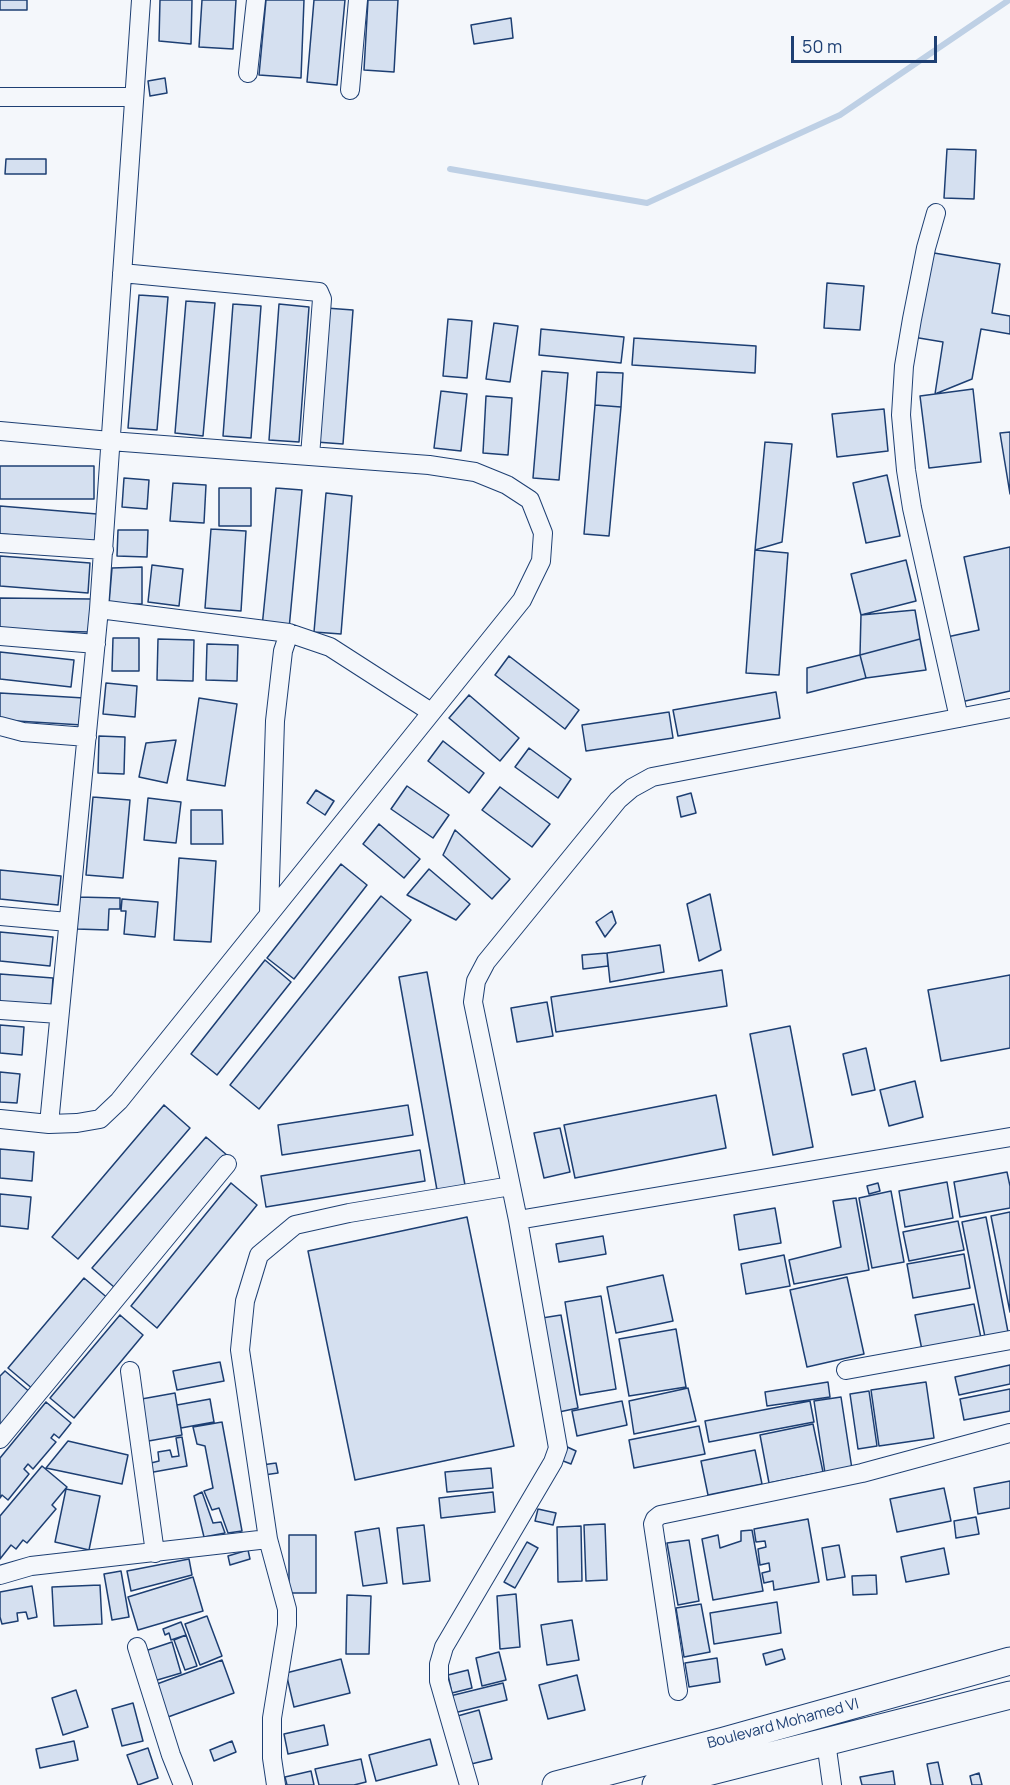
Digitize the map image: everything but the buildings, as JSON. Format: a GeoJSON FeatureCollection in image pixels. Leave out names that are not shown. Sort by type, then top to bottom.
{"type":"FeatureCollection","features":[{"type":"Feature","properties":{"kind":"main road","name":"Boulevard Mohamed VI"},"geometry":{"type":"LineString","coordinates":[[556,1785],[724,1741],[1010,1661]]}},
{"type":"Feature","properties":{"kind":"main road","name":"Boulevard Mohamed VI"},"geometry":{"type":"LineString","coordinates":[[656,1785],[1010,1695]]}},
{"type":"Feature","properties":{"kind":"street"},"geometry":{"type":"LineString","coordinates":[[49,1124],[104,550],[141,0]]}},
{"type":"Feature","properties":{"kind":"street"},"geometry":{"type":"LineString","coordinates":[[248,73],[256,0]]}},
{"type":"Feature","properties":{"kind":"street"},"geometry":{"type":"LineString","coordinates":[[350,90],[358,0]]}},
{"type":"Feature","properties":{"kind":"street"},"geometry":{"type":"LineString","coordinates":[[0,97],[133,97]]}},
{"type":"Feature","properties":{"kind":"street"},"geometry":{"type":"LineString","coordinates":[[936,213],[926,248],[912,319],[904,366],[901,415],[912,508],[959,718]]}},
{"type":"Feature","properties":{"kind":"street"},"geometry":{"type":"LineString","coordinates":[[123,273],[319,292],[322,299],[310,456]]}},
{"type":"Feature","properties":{"kind":"street"},"geometry":{"type":"LineString","coordinates":[[0,431],[429,465],[475,472],[507,485],[530,500],[543,533],[541,561],[522,600],[119,1101],[100,1119],[77,1124],[49,1124],[0,1119]]}},
{"type":"Feature","properties":{"kind":"street"},"geometry":{"type":"LineString","coordinates":[[0,543],[104,550]]}},
{"type":"Feature","properties":{"kind":"street"},"geometry":{"type":"LineString","coordinates":[[99,609],[289,633],[330,647],[431,712]]}},
{"type":"Feature","properties":{"kind":"street"},"geometry":{"type":"LineString","coordinates":[[270,913],[275,721],[283,651],[289,633]]}},
{"type":"Feature","properties":{"kind":"street"},"geometry":{"type":"LineString","coordinates":[[0,636],[96,644]]}},
{"type":"Feature","properties":{"kind":"street"},"geometry":{"type":"LineString","coordinates":[[469,1785],[439,1681],[439,1664],[444,1647],[553,1462],[558,1448],[518,1220],[473,1002],[476,981],[486,962],[618,800],[632,788],[652,777],[1010,708]]}},
{"type":"Feature","properties":{"kind":"street"},"geometry":{"type":"LineString","coordinates":[[0,726],[23,732],[87,737]]}},
{"type":"Feature","properties":{"kind":"street"},"geometry":{"type":"LineString","coordinates":[[0,916],[68,922]]}},
{"type":"Feature","properties":{"kind":"street"},"geometry":{"type":"LineString","coordinates":[[0,1010],[59,1014]]}},
{"type":"Feature","properties":{"kind":"street"},"geometry":{"type":"LineString","coordinates":[[518,1220],[1010,1137]]}},
{"type":"Feature","properties":{"kind":"street"},"geometry":{"type":"LineString","coordinates":[[0,1439],[227,1164]]}},
{"type":"Feature","properties":{"kind":"street"},"geometry":{"type":"LineString","coordinates":[[276,1785],[272,1758],[272,1718],[286,1634],[287,1609],[268,1539],[240,1350],[245,1301],[259,1255],[295,1225],[349,1213],[511,1186]]}},
{"type":"Feature","properties":{"kind":"street"},"geometry":{"type":"LineString","coordinates":[[846,1370],[1010,1340]]}},
{"type":"Feature","properties":{"kind":"street"},"geometry":{"type":"LineString","coordinates":[[130,1371],[155,1553]]}},
{"type":"Feature","properties":{"kind":"street"},"geometry":{"type":"LineString","coordinates":[[678,1691],[652,1524],[660,1515],[862,1473],[1010,1433]]}},
{"type":"Feature","properties":{"kind":"street"},"geometry":{"type":"LineString","coordinates":[[0,1575],[31,1566],[268,1539]]}},
{"type":"Feature","properties":{"kind":"street"},"geometry":{"type":"LineString","coordinates":[[137,1647],[171,1755],[183,1785]]}},
{"type":"Feature","properties":{"kind":"street"},"geometry":{"type":"LineString","coordinates":[[826,1743],[832,1785]]}},
{"type":"Feature","properties":{"kind":"waterway"},"geometry":{"type":"LineString","coordinates":[[450,169],[647,203],[840,115],[1009,0]]}}]}
